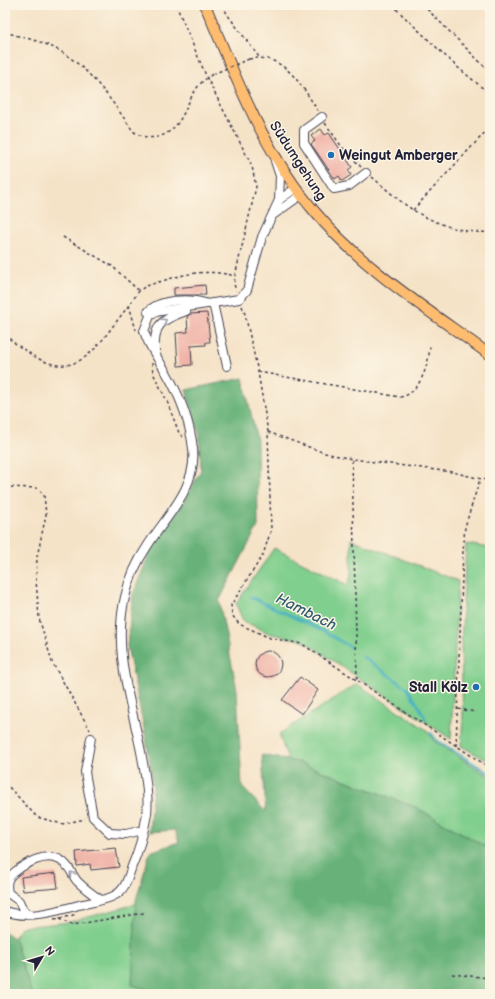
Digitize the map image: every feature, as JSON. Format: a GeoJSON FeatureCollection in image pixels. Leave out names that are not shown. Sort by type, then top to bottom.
{"type":"FeatureCollection","features":[{"type":"Feature","properties":{"kind":"main road","name":"Südumgehung"},"geometry":{"type":"LineString","coordinates":[[205,5],[253,115],[273,153],[299,192],[320,219],[360,258],[490,355]]}},
{"type":"Feature","properties":{"kind":"street"},"geometry":{"type":"LineString","coordinates":[[322,117],[304,130],[304,144],[334,189],[349,186],[366,173]]}},
{"type":"Feature","properties":{"kind":"street"},"geometry":{"type":"LineString","coordinates":[[5,911],[28,914],[55,910],[101,900],[117,894],[125,885],[136,857],[147,813],[146,782],[121,659],[121,620],[125,596],[135,570],[148,545],[178,503],[187,486],[193,467],[192,442],[183,404],[157,352],[144,334],[150,316],[155,312],[239,299],[247,290],[262,237],[279,200],[280,176],[273,153]]}},
{"type":"Feature","properties":{"kind":"street"},"geometry":{"type":"LineString","coordinates":[[279,200],[299,192]]}},
{"type":"Feature","properties":{"kind":"street"},"geometry":{"type":"LineString","coordinates":[[270,218],[299,192]]}},
{"type":"Feature","properties":{"kind":"street"},"geometry":{"type":"LineString","coordinates":[[157,352],[154,338],[158,325],[170,317],[210,304]]}},
{"type":"Feature","properties":{"kind":"street"},"geometry":{"type":"LineString","coordinates":[[210,304],[227,366]]}},
{"type":"Feature","properties":{"kind":"street"},"geometry":{"type":"LineString","coordinates":[[91,738],[85,772],[93,817],[110,833],[126,834],[143,830]]}},
{"type":"Feature","properties":{"kind":"street"},"geometry":{"type":"LineString","coordinates":[[28,914],[23,910],[19,901],[8,893],[6,884],[9,877],[15,872],[42,857],[58,858],[66,865],[85,889],[101,900]]}},
{"type":"Feature","properties":{"kind":"path"},"geometry":{"type":"LineString","coordinates":[[176,5],[207,78],[252,166],[255,177],[253,200],[234,284],[245,314],[258,372],[268,432],[271,530],[263,555],[231,605],[232,615],[239,624],[270,638],[302,644],[490,768]]}},
{"type":"Feature","properties":{"kind":"path"},"geometry":{"type":"LineString","coordinates":[[223,5],[227,14],[259,57]]}},
{"type":"Feature","properties":{"kind":"path"},"geometry":{"type":"LineString","coordinates":[[392,5],[456,66],[490,94]]}},
{"type":"Feature","properties":{"kind":"path"},"geometry":{"type":"LineString","coordinates":[[423,5],[490,72]]}},
{"type":"Feature","properties":{"kind":"path"},"geometry":{"type":"LineString","coordinates":[[5,32],[52,46],[67,56],[87,73],[133,131],[142,138],[152,139],[166,133],[177,124],[195,90],[213,74],[249,59],[259,57],[277,62],[302,86],[342,147],[366,173],[413,210],[448,226],[475,233],[490,232]]}},
{"type":"Feature","properties":{"kind":"path"},"geometry":{"type":"LineString","coordinates":[[413,210],[490,128]]}},
{"type":"Feature","properties":{"kind":"path"},"geometry":{"type":"LineString","coordinates":[[64,237],[112,266],[139,291]]}},
{"type":"Feature","properties":{"kind":"path"},"geometry":{"type":"LineString","coordinates":[[5,334],[14,343],[39,359],[53,365],[70,365],[82,360],[100,344],[139,291],[146,286],[188,273],[220,272],[235,276]]}},
{"type":"Feature","properties":{"kind":"path"},"geometry":{"type":"LineString","coordinates":[[129,305],[132,321],[137,332],[144,334]]}},
{"type":"Feature","properties":{"kind":"path"},"geometry":{"type":"LineString","coordinates":[[258,372],[400,398],[407,397],[418,384],[430,359],[430,346]]}},
{"type":"Feature","properties":{"kind":"path"},"geometry":{"type":"LineString","coordinates":[[157,352],[151,364],[153,373],[167,401],[179,433],[192,442]]}},
{"type":"Feature","properties":{"kind":"path"},"geometry":{"type":"LineString","coordinates":[[268,432],[325,453],[352,460],[452,472],[490,481]]}},
{"type":"Feature","properties":{"kind":"path"},"geometry":{"type":"LineString","coordinates":[[352,460],[357,680]]}},
{"type":"Feature","properties":{"kind":"path"},"geometry":{"type":"LineString","coordinates":[[456,746],[458,709],[459,604],[463,549],[465,527],[480,479]]}},
{"type":"Feature","properties":{"kind":"path"},"geometry":{"type":"LineString","coordinates":[[5,487],[37,488],[44,495],[46,515],[37,558],[36,580],[39,618],[52,662],[89,729],[91,738]]}},
{"type":"Feature","properties":{"kind":"path"},"geometry":{"type":"LineString","coordinates":[[458,709],[476,712]]}},
{"type":"Feature","properties":{"kind":"path"},"geometry":{"type":"LineString","coordinates":[[5,783],[37,817],[62,824],[93,817]]}},
{"type":"Feature","properties":{"kind":"path"},"geometry":{"type":"LineString","coordinates":[[60,919],[72,925],[144,913]]}},
{"type":"Feature","properties":{"kind":"path"},"geometry":{"type":"LineString","coordinates":[[452,974],[490,978]]}},
{"type":"Feature","properties":{"kind":"green space"},"geometry":{"type":"Polygon","coordinates":[[[243,378],[257,440],[258,526],[219,601],[237,690],[242,787],[266,812],[262,755],[298,762],[417,808],[490,849],[490,994],[166,994],[132,985],[136,900],[150,852],[179,842],[175,830],[149,832],[153,786],[146,738],[127,646],[133,594],[154,542],[182,505],[201,470],[199,433],[186,390],[243,378]]]}},
{"type":"Feature","properties":{"kind":"green space"},"geometry":{"type":"Polygon","coordinates":[[[351,539],[458,581],[451,739],[302,640],[271,634],[243,621],[236,604],[274,548],[348,585],[351,576],[351,539]]]}},
{"type":"Feature","properties":{"kind":"green space"},"geometry":{"type":"Polygon","coordinates":[[[466,544],[490,548],[490,762],[461,746],[463,718],[461,649],[466,544]]]}},
{"type":"Feature","properties":{"kind":"green space"},"geometry":{"type":"Polygon","coordinates":[[[357,684],[427,730],[434,741],[490,777],[490,849],[417,808],[298,762],[288,760],[279,734],[357,684]]]}},
{"type":"Feature","properties":{"kind":"green space"},"geometry":{"type":"Polygon","coordinates":[[[136,904],[132,985],[166,994],[32,994],[14,938],[21,927],[70,922],[136,904]]]}},
{"type":"Feature","properties":{"kind":"green space"},"geometry":{"type":"Polygon","coordinates":[[[5,932],[14,938],[32,994],[5,994],[5,932]]]}},
{"type":"Feature","properties":{"kind":"building","name":"Weingut Amberger"},"geometry":{"type":"Polygon","coordinates":[[[321,129],[325,135],[329,133],[352,167],[348,170],[351,175],[342,181],[339,176],[335,179],[311,144],[315,141],[311,136],[321,129]]]}},
{"type":"Feature","properties":{"kind":"building"},"geometry":{"type":"Polygon","coordinates":[[[205,285],[206,295],[174,295],[174,288],[205,285]]]}},
{"type":"Feature","properties":{"kind":"building"},"geometry":{"type":"Polygon","coordinates":[[[207,313],[210,342],[206,342],[206,345],[191,346],[192,365],[178,366],[176,333],[188,332],[187,317],[190,314],[207,313]]]}},
{"type":"Feature","properties":{"kind":"building"},"geometry":{"type":"Polygon","coordinates":[[[268,651],[278,654],[281,664],[278,674],[268,677],[258,674],[255,664],[258,654],[268,651]]]}},
{"type":"Feature","properties":{"kind":"building"},"geometry":{"type":"Polygon","coordinates":[[[300,677],[318,690],[302,714],[282,700],[300,677]]]}},
{"type":"Feature","properties":{"kind":"building"},"geometry":{"type":"Polygon","coordinates":[[[116,848],[119,867],[91,870],[90,864],[77,866],[76,852],[116,848]]]}},
{"type":"Feature","properties":{"kind":"building"},"geometry":{"type":"Polygon","coordinates":[[[56,873],[58,888],[23,891],[21,877],[56,873]]]}},
{"type":"Feature","properties":{"kind":"waterway","name":"Hambach"},"geometry":{"type":"LineString","coordinates":[[251,597],[325,632],[350,647]]}},
{"type":"Feature","properties":{"kind":"waterway","name":"Hambach"},"geometry":{"type":"LineString","coordinates":[[363,657],[407,688],[426,720]]}},
{"type":"Feature","properties":{"kind":"waterway","name":"Hambach"},"geometry":{"type":"LineString","coordinates":[[431,733],[436,740],[490,774]]}},
{"type":"Feature","properties":{"kind":"place","name":"Weingut Amberger"},"geometry":{"type":"Point","coordinates":[331,155]}},
{"type":"Feature","properties":{"kind":"place","name":"Stall Kölz"},"geometry":{"type":"Point","coordinates":[476,687]}}]}
